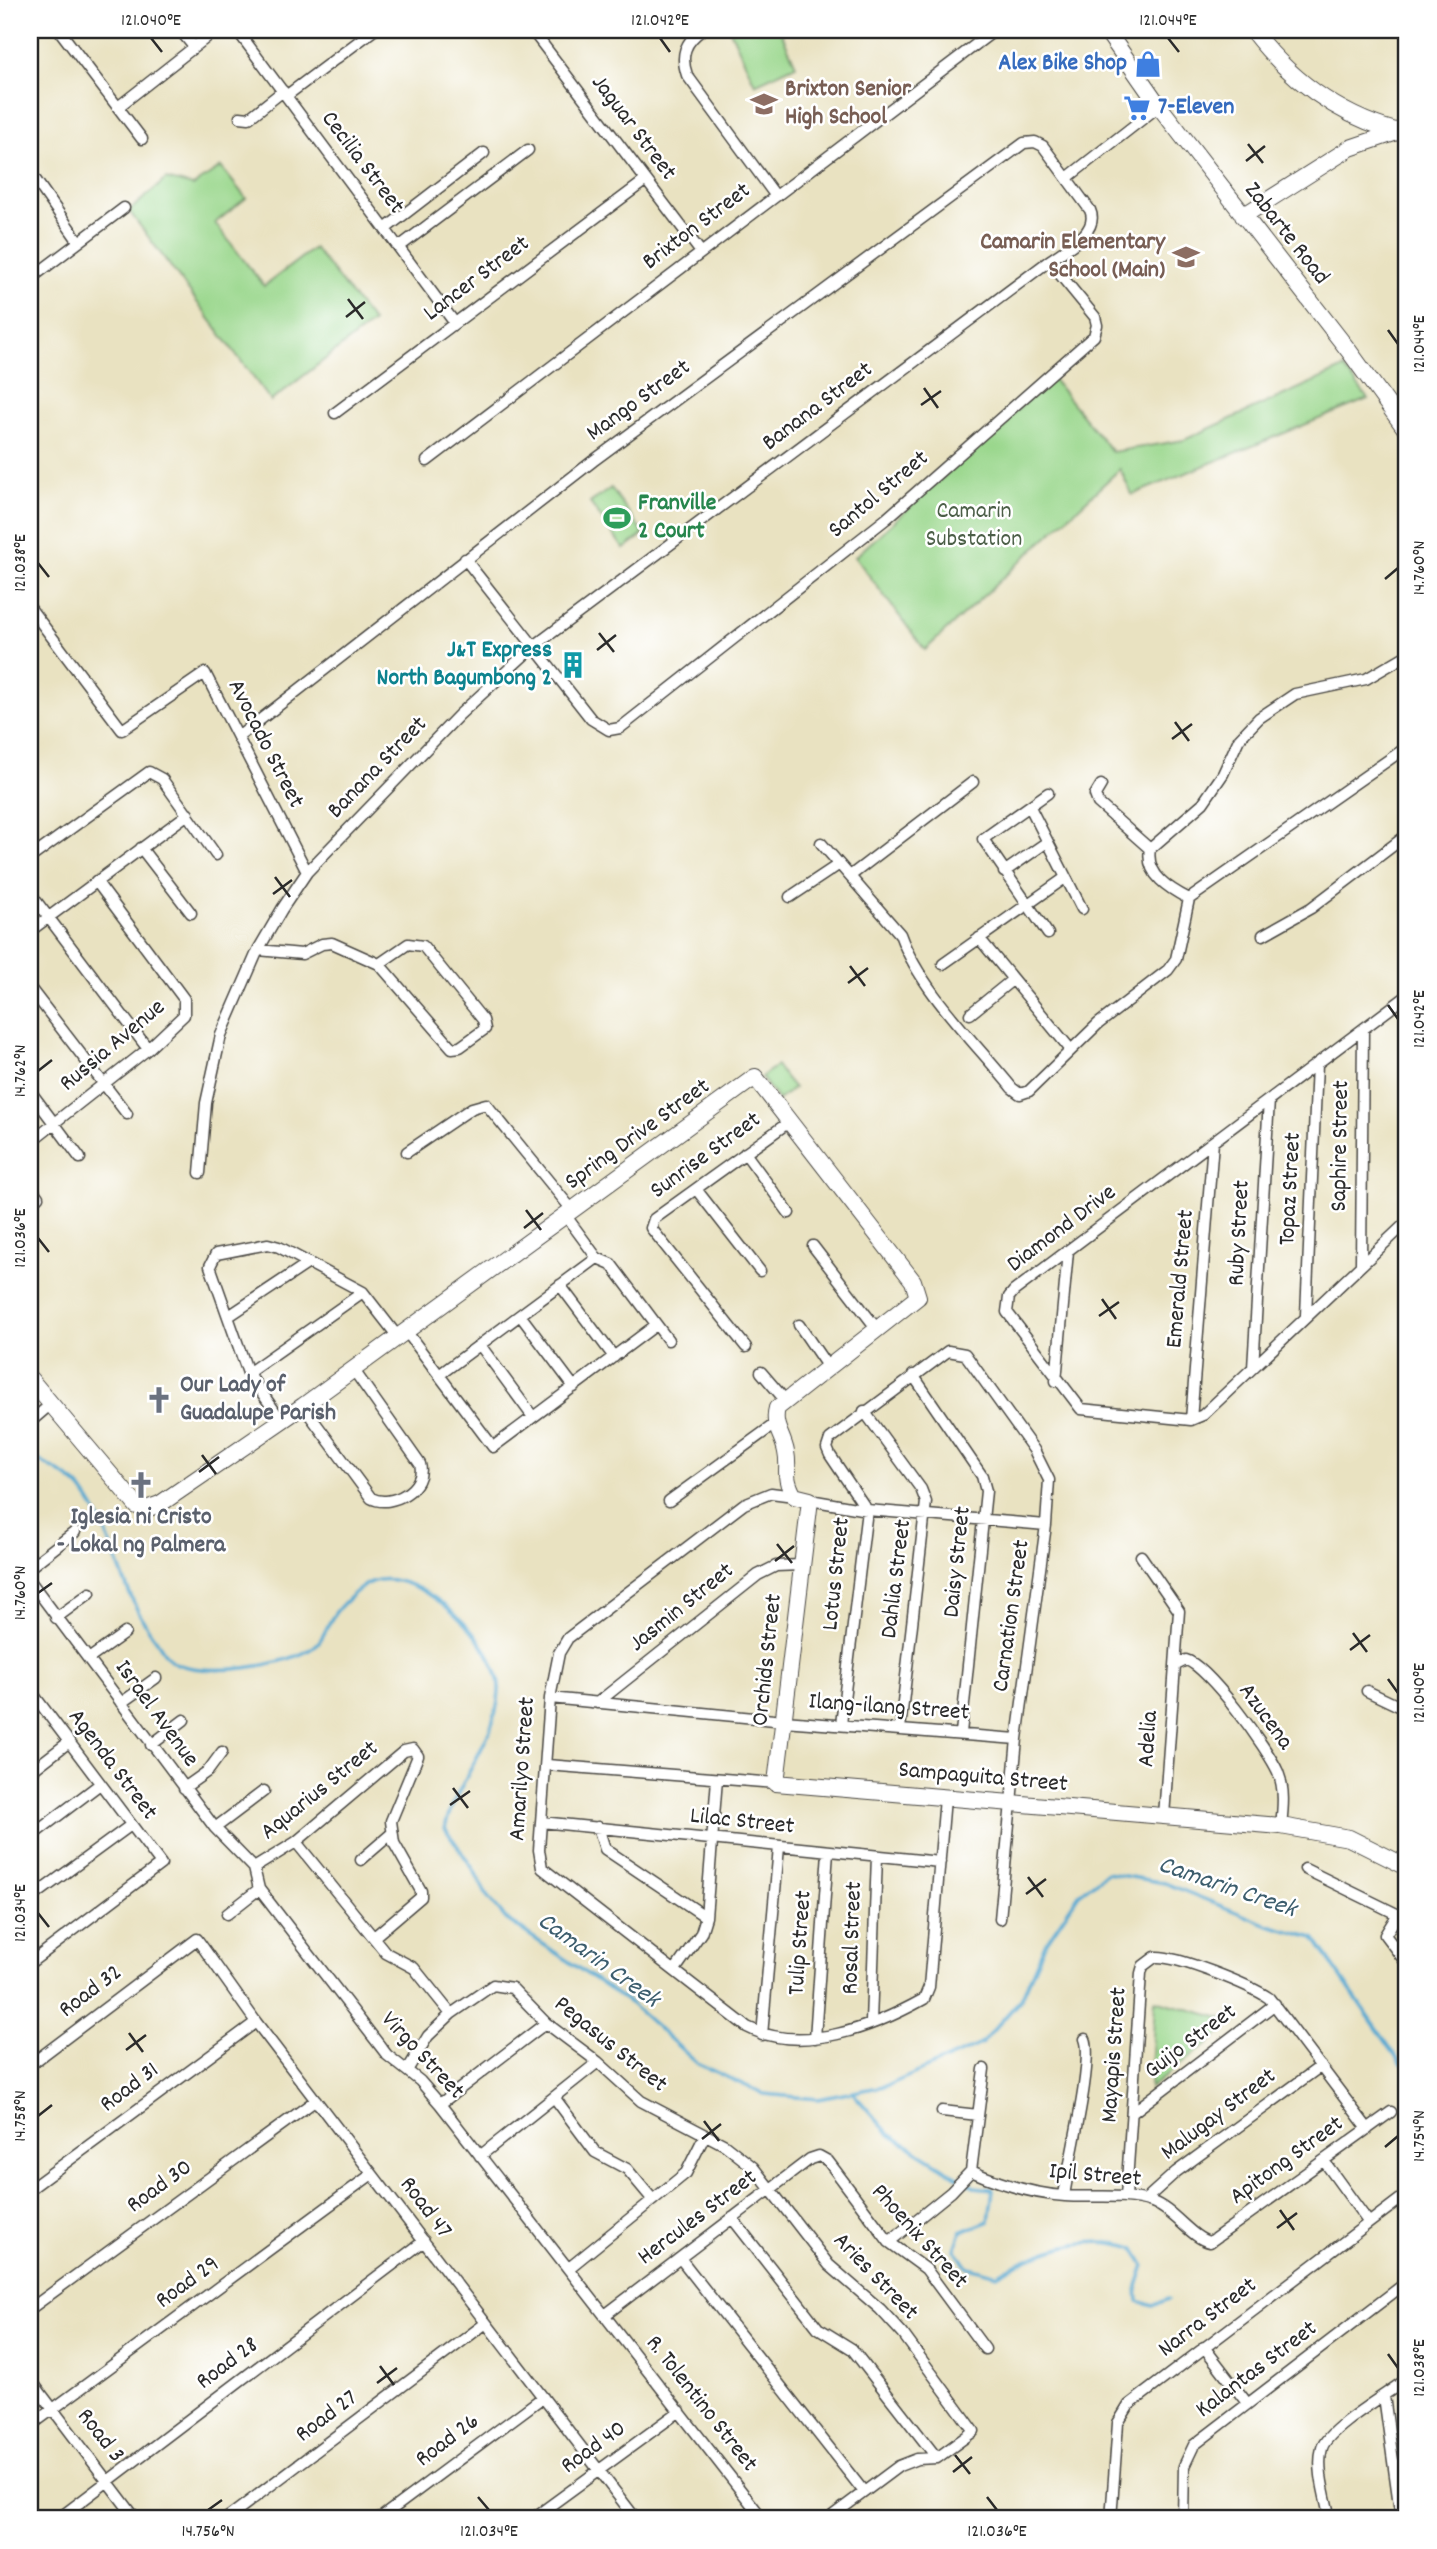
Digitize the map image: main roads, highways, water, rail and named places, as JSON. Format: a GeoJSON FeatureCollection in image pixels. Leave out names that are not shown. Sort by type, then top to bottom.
{"type":"FeatureCollection","features":[{"type":"Feature","properties":{"kind":"waterway","name":"Camarin Creek"},"geometry":{"type":"LineString","coordinates":[[30,1463],[38,1460],[70,1479],[85,1494],[105,1529],[126,1586],[145,1623],[169,1658],[186,1667],[246,1668],[304,1653],[316,1645],[344,1603],[371,1582],[390,1580],[410,1585],[432,1596],[453,1612],[487,1652],[496,1672],[499,1691],[491,1727],[450,1811],[445,1828],[474,1870],[487,1896],[506,1919],[631,2004],[698,2064],[764,2094],[818,2099],[889,2085],[981,2044],[1021,1999],[1044,1946],[1079,1894],[1107,1873],[1165,1883],[1268,1925],[1314,1938],[1400,2062],[1407,2067]]}},
{"type":"Feature","properties":{"kind":"waterway"},"geometry":{"type":"LineString","coordinates":[[853,2093],[889,2134],[974,2187],[993,2189],[989,2221],[961,2232],[955,2249],[966,2266],[997,2275],[1029,2258],[1063,2246],[1099,2242],[1116,2244],[1134,2248],[1144,2265],[1137,2286],[1138,2301],[1153,2306],[1168,2299]]}},
{"type":"Feature","properties":{"kind":"place","name":"Alex Bike Shop"},"geometry":{"type":"Point","coordinates":[1148,64]}},
{"type":"Feature","properties":{"kind":"place","name":"Brixton Senior High School"},"geometry":{"type":"Point","coordinates":[764,104]}},
{"type":"Feature","properties":{"kind":"place","name":"7-Eleven"},"geometry":{"type":"Point","coordinates":[1137,108]}},
{"type":"Feature","properties":{"kind":"place","name":"Camarin Elementary School (Main)"},"geometry":{"type":"Point","coordinates":[1186,257]}},
{"type":"Feature","properties":{"kind":"place","name":"Franville 2 Court"},"geometry":{"type":"Point","coordinates":[617,518]}},
{"type":"Feature","properties":{"kind":"place","name":"J&T Express North Bagumbong 2"},"geometry":{"type":"Point","coordinates":[573,665]}},
{"type":"Feature","properties":{"kind":"place","name":"Our Lady of Guadalupe Parish"},"geometry":{"type":"Point","coordinates":[159,1400]}},
{"type":"Feature","properties":{"kind":"place","name":"Iglesia ni Cristo - Lokal ng Palmera"},"geometry":{"type":"Point","coordinates":[141,1485]}},
{"type":"Feature","properties":{"kind":"park label","name":"Camarin Substation"},"geometry":{"type":"Point","coordinates":[974,526]}}]}
